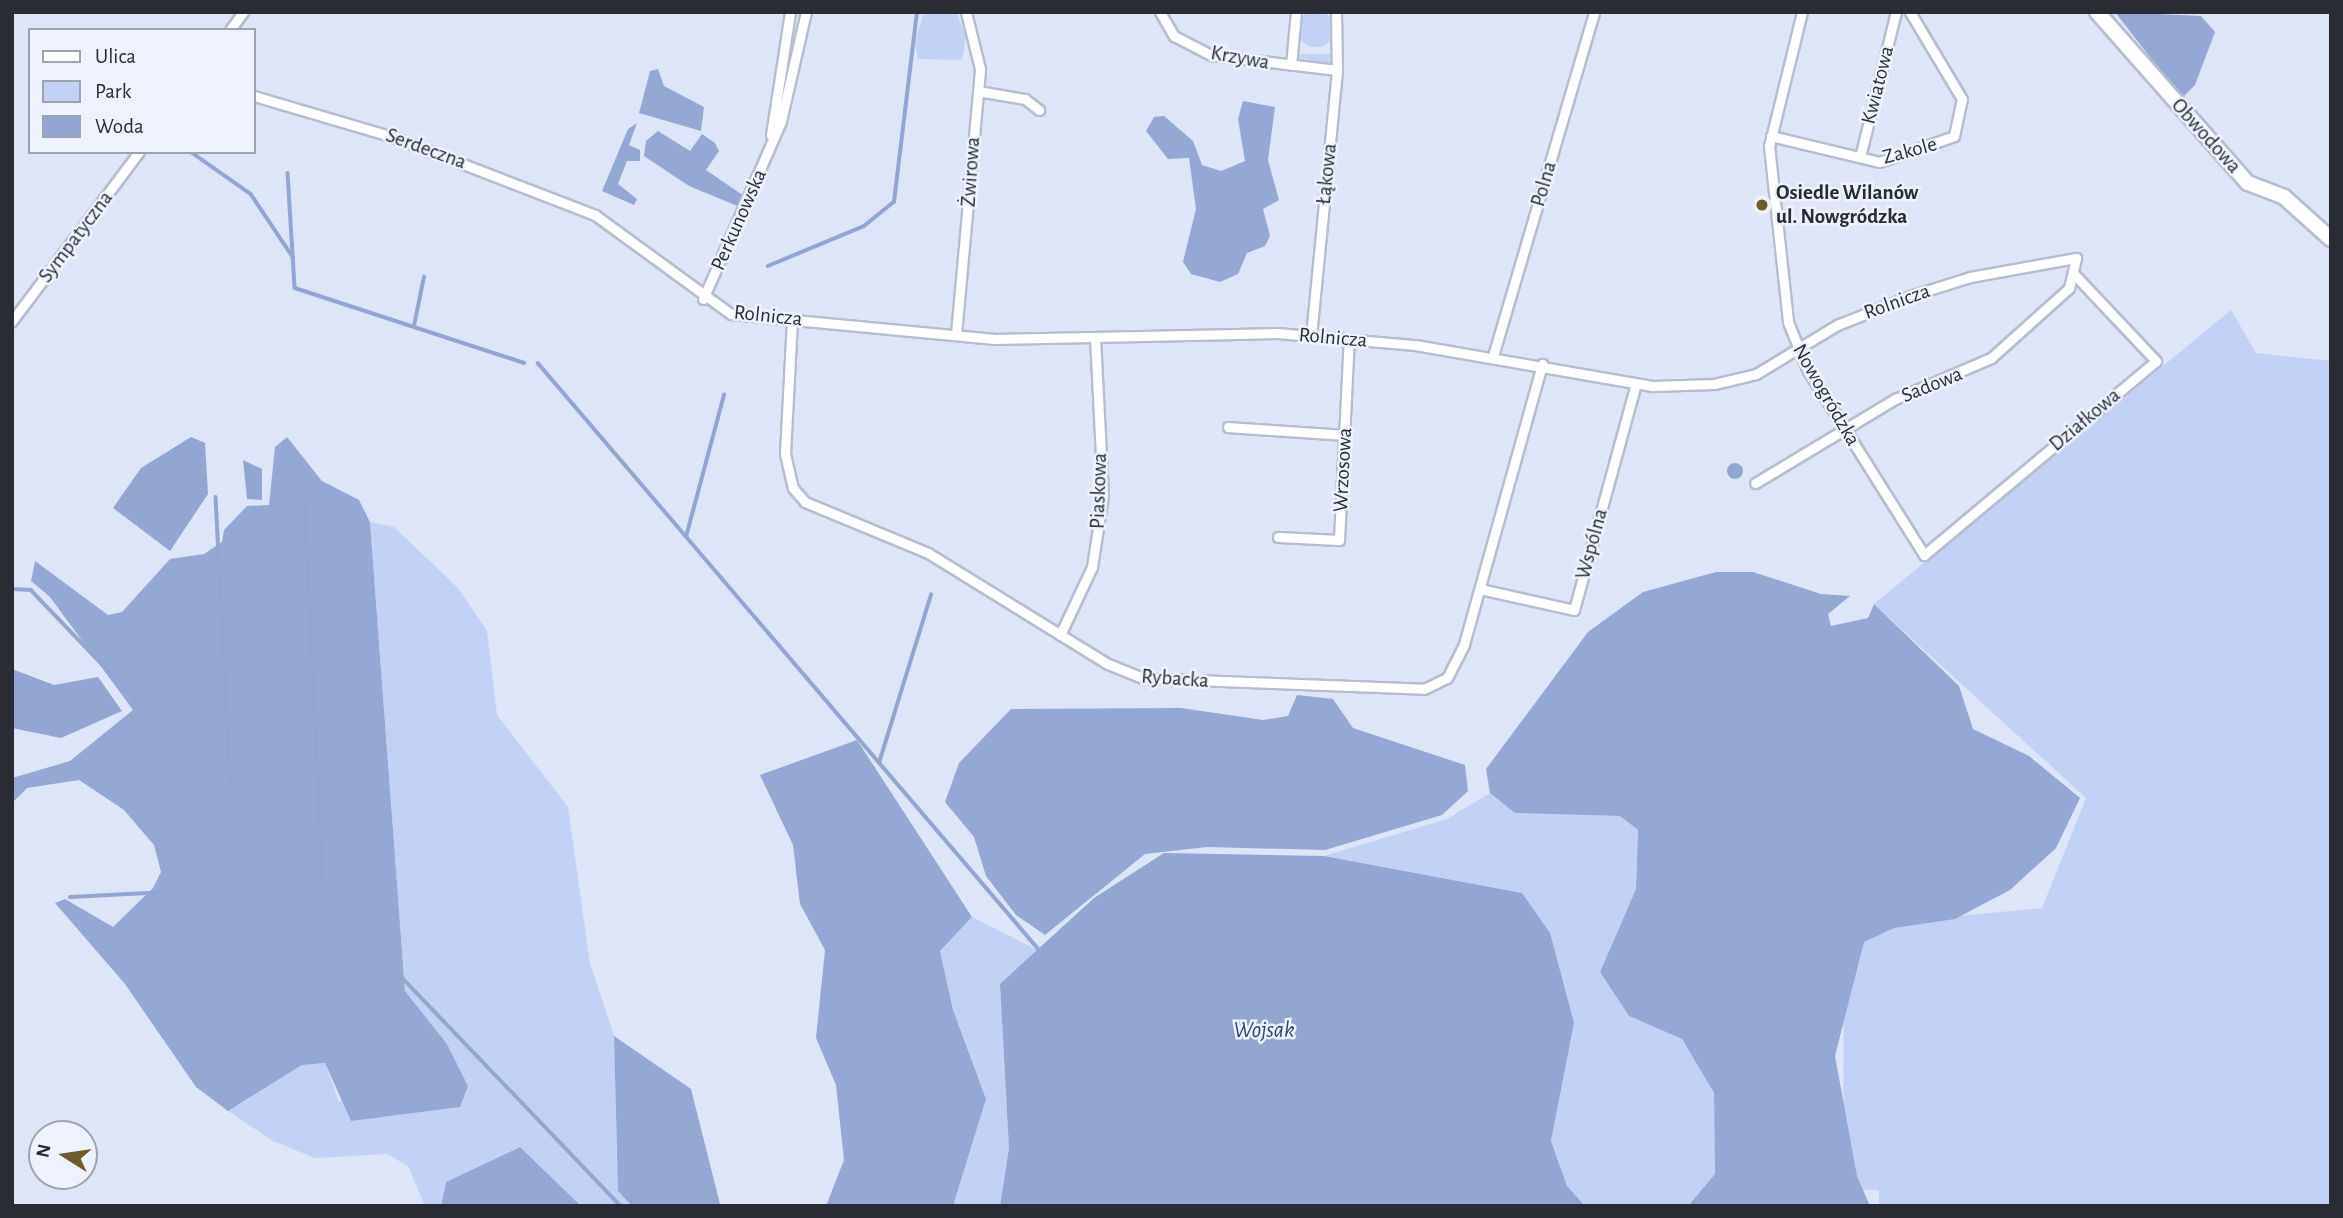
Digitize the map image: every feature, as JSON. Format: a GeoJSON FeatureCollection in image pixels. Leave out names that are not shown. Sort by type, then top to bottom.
{"type":"FeatureCollection","features":[{"type":"Feature","properties":{"kind":"main road","name":"Obwodowa"},"geometry":{"type":"LineString","coordinates":[[2096,12],[2248,183],[2284,197],[2331,239]]}},
{"type":"Feature","properties":{"kind":"street"},"geometry":{"type":"LineString","coordinates":[[231,28],[243,12]]}},
{"type":"Feature","properties":{"kind":"street","name":"Perkunowska"},"geometry":{"type":"LineString","coordinates":[[771,140],[790,12]]}},
{"type":"Feature","properties":{"kind":"street","name":"Perkunowska"},"geometry":{"type":"LineString","coordinates":[[703,299],[747,208],[789,93],[806,12]]}},
{"type":"Feature","properties":{"kind":"street","name":"Żwirowa"},"geometry":{"type":"LineString","coordinates":[[956,334],[979,60],[966,12]]}},
{"type":"Feature","properties":{"kind":"street","name":"Krzywa"},"geometry":{"type":"LineString","coordinates":[[1160,12],[1174,36],[1203,52],[1337,70]]}},
{"type":"Feature","properties":{"kind":"street"},"geometry":{"type":"LineString","coordinates":[[1291,65],[1296,12]]}},
{"type":"Feature","properties":{"kind":"street","name":"Łąkowa"},"geometry":{"type":"LineString","coordinates":[[1311,336],[1337,70],[1336,12]]}},
{"type":"Feature","properties":{"kind":"street","name":"Polna"},"geometry":{"type":"LineString","coordinates":[[1493,356],[1594,12]]}},
{"type":"Feature","properties":{"kind":"street","name":"Nowogródzka"},"geometry":{"type":"LineString","coordinates":[[1801,12],[1771,136],[1777,253],[1797,351],[1924,555]]}},
{"type":"Feature","properties":{"kind":"street","name":"Kwiatowa"},"geometry":{"type":"LineString","coordinates":[[1860,157],[1896,12]]}},
{"type":"Feature","properties":{"kind":"street","name":"Zakole"},"geometry":{"type":"LineString","coordinates":[[1771,136],[1860,157],[1892,160],[1948,140],[1959,127],[1962,99],[1910,12]]}},
{"type":"Feature","properties":{"kind":"street"},"geometry":{"type":"LineString","coordinates":[[978,91],[1025,99],[1039,110]]}},
{"type":"Feature","properties":{"kind":"street","name":"Serdeczna"},"geometry":{"type":"LineString","coordinates":[[256,97],[393,136],[595,215]]}},
{"type":"Feature","properties":{"kind":"street","name":"Sympatyczna"},"geometry":{"type":"LineString","coordinates":[[12,321],[137,154]]}},
{"type":"Feature","properties":{"kind":"street","name":"Rolnicza"},"geometry":{"type":"LineString","coordinates":[[595,215],[703,299],[731,314],[956,334],[1095,338],[1204,331],[1311,336],[1493,356],[1636,384],[1732,381],[1797,351],[1854,317],[1948,283],[2076,258],[2075,275]]}},
{"type":"Feature","properties":{"kind":"street","name":"Sadowa"},"geometry":{"type":"LineString","coordinates":[[1755,483],[1895,399],[1991,358],[2069,288],[2075,275]]}},
{"type":"Feature","properties":{"kind":"street","name":"Działkowa"},"geometry":{"type":"LineString","coordinates":[[1924,555],[2156,361],[2075,275]]}},
{"type":"Feature","properties":{"kind":"street","name":"Rybacka"},"geometry":{"type":"LineString","coordinates":[[792,320],[785,454],[793,488],[805,502],[928,553],[1060,635],[1143,678],[1424,689],[1455,667],[1542,364]]}},
{"type":"Feature","properties":{"kind":"street","name":"Piaskowa"},"geometry":{"type":"LineString","coordinates":[[1060,635],[1087,583],[1102,508],[1095,338]]}},
{"type":"Feature","properties":{"kind":"street","name":"Wrzosowa"},"geometry":{"type":"LineString","coordinates":[[1278,537],[1339,540],[1349,339]]}},
{"type":"Feature","properties":{"kind":"street","name":"Wspólna"},"geometry":{"type":"LineString","coordinates":[[1479,589],[1574,610],[1636,384]]}},
{"type":"Feature","properties":{"kind":"street"},"geometry":{"type":"LineString","coordinates":[[1228,427],[1345,435]]}},
{"type":"Feature","properties":{"kind":"green space"},"geometry":{"type":"Polygon","coordinates":[[[1316,11],[1329,16],[1334,29],[1329,42],[1316,47],[1303,42],[1298,29],[1303,16],[1316,11]]]}},
{"type":"Feature","properties":{"kind":"green space"},"geometry":{"type":"Polygon","coordinates":[[[924,12],[956,12],[966,36],[962,60],[918,59],[915,42],[924,12]]]}},
{"type":"Feature","properties":{"kind":"green space"},"geometry":{"type":"Polygon","coordinates":[[[1298,54],[1330,54],[1333,65],[1295,57],[1298,54]]]}},
{"type":"Feature","properties":{"kind":"green space"},"geometry":{"type":"Polygon","coordinates":[[[2231,310],[2256,353],[2331,361],[2331,1206],[1879,1206],[1879,1190],[1843,1189],[1844,927],[2042,908],[2086,798],[1874,604],[2231,310]]]}},
{"type":"Feature","properties":{"kind":"green space"},"geometry":{"type":"Polygon","coordinates":[[[370,522],[394,527],[458,588],[487,631],[497,715],[568,807],[590,964],[614,1036],[618,1191],[632,1206],[581,1206],[520,1147],[446,1182],[441,1206],[425,1206],[408,1166],[387,1154],[315,1158],[273,1141],[228,1111],[302,1065],[325,1063],[339,1102],[447,1044],[405,991],[370,522]]]}},
{"type":"Feature","properties":{"kind":"green space"},"geometry":{"type":"Polygon","coordinates":[[[1490,793],[1515,813],[1620,816],[1638,830],[1636,889],[1600,972],[1629,1016],[1682,1039],[1714,1093],[1715,1174],[1688,1206],[1585,1206],[1567,1186],[1551,1141],[1574,1023],[1522,893],[1324,856],[1447,819],[1490,793]]]}},
{"type":"Feature","properties":{"kind":"green space"},"geometry":{"type":"Polygon","coordinates":[[[972,917],[1041,952],[1000,984],[1009,1148],[1000,1206],[953,1206],[986,1099],[953,1010],[940,951],[972,917]]]}},
{"type":"Feature","properties":{"kind":"shaded area"},"geometry":{"type":"Polygon","coordinates":[[[2115,12],[2201,16],[2215,32],[2195,85],[2184,96],[2170,83],[2115,12]]]}},
{"type":"Feature","properties":{"kind":"shaded area"},"geometry":{"type":"Polygon","coordinates":[[[658,69],[664,86],[704,107],[701,131],[639,113],[650,71],[658,69]]]}},
{"type":"Feature","properties":{"kind":"shaded area"},"geometry":{"type":"Polygon","coordinates":[[[1243,101],[1275,107],[1268,160],[1279,200],[1263,209],[1270,236],[1265,246],[1247,253],[1238,274],[1220,282],[1191,274],[1183,262],[1196,209],[1189,158],[1168,159],[1146,131],[1154,117],[1164,116],[1193,141],[1202,165],[1221,171],[1245,161],[1238,119],[1243,101]]]}},
{"type":"Feature","properties":{"kind":"shaded area"},"geometry":{"type":"Polygon","coordinates":[[[637,123],[629,145],[640,150],[640,161],[627,161],[618,184],[637,199],[634,205],[602,191],[628,129],[637,123]]]}},
{"type":"Feature","properties":{"kind":"shaded area"},"geometry":{"type":"Polygon","coordinates":[[[658,131],[690,151],[702,134],[715,143],[719,151],[706,170],[744,196],[740,207],[689,186],[644,156],[646,141],[658,131]]]}},
{"type":"Feature","properties":{"kind":"shaded area"},"geometry":{"type":"Polygon","coordinates":[[[287,437],[322,481],[359,500],[370,522],[405,991],[447,1044],[468,1086],[460,1107],[351,1121],[325,1063],[302,1065],[228,1111],[196,1087],[125,984],[55,903],[65,899],[113,927],[153,888],[161,872],[154,845],[124,810],[79,780],[27,788],[12,803],[12,778],[70,761],[133,710],[50,597],[31,581],[35,561],[108,615],[122,612],[170,559],[204,554],[222,542],[224,530],[247,506],[269,505],[275,447],[287,437]]]}},
{"type":"Feature","properties":{"kind":"shaded area"},"geometry":{"type":"Polygon","coordinates":[[[1716,572],[1753,572],[1821,594],[1850,596],[1828,614],[1831,626],[1868,618],[1874,604],[1959,686],[1973,729],[2029,756],[2080,798],[2056,848],[2010,890],[1955,919],[1894,928],[1864,942],[1835,1056],[1857,1176],[1870,1206],[1688,1206],[1715,1174],[1714,1093],[1682,1039],[1629,1016],[1600,972],[1636,889],[1638,830],[1620,816],[1515,813],[1490,793],[1486,769],[1588,632],[1643,592],[1716,572]]]}},
{"type":"Feature","properties":{"kind":"shaded area"},"geometry":{"type":"Polygon","coordinates":[[[1297,695],[1333,699],[1353,728],[1465,765],[1468,791],[1442,815],[1325,850],[1207,847],[1145,854],[1045,935],[1016,915],[986,876],[974,837],[945,802],[959,763],[1011,709],[1181,708],[1263,720],[1288,716],[1297,695]]]}},
{"type":"Feature","properties":{"kind":"shaded area"},"geometry":{"type":"Polygon","coordinates":[[[857,740],[972,917],[940,951],[953,1010],[986,1099],[953,1206],[826,1206],[844,1160],[836,1085],[816,1038],[825,950],[800,904],[793,845],[760,775],[857,740]]]}},
{"type":"Feature","properties":{"kind":"shaded area"},"geometry":{"type":"Polygon","coordinates":[[[614,1036],[691,1089],[720,1204],[736,1206],[632,1206],[618,1191],[614,1036]]]}},
{"type":"Feature","properties":{"kind":"shaded area"},"geometry":{"type":"Polygon","coordinates":[[[520,1147],[581,1206],[441,1206],[446,1182],[520,1147]]]}},
{"type":"Feature","properties":{"kind":"water"},"geometry":{"type":"Polygon","coordinates":[[[191,437],[205,443],[208,494],[170,551],[113,508],[141,468],[191,437]]]}},
{"type":"Feature","properties":{"kind":"water"},"geometry":{"type":"Polygon","coordinates":[[[243,460],[262,469],[262,500],[247,499],[243,460]]]}},
{"type":"Feature","properties":{"kind":"water"},"geometry":{"type":"Polygon","coordinates":[[[1735,463],[1743,471],[1735,479],[1727,471],[1735,463]]]}},
{"type":"Feature","properties":{"kind":"water"},"geometry":{"type":"Polygon","coordinates":[[[12,669],[54,685],[98,677],[122,711],[61,738],[12,728],[12,669]]]}},
{"type":"Feature","properties":{"kind":"water","name":"Wojsak"},"geometry":{"type":"Polygon","coordinates":[[[1164,853],[1324,856],[1522,893],[1550,933],[1574,1023],[1551,1141],[1567,1186],[1585,1206],[1000,1206],[1009,1148],[1000,984],[1094,898],[1164,853]]]}},
{"type":"Feature","properties":{"kind":"waterway"},"geometry":{"type":"LineString","coordinates":[[768,266],[864,226],[894,202],[917,12]]}},
{"type":"Feature","properties":{"kind":"waterway"},"geometry":{"type":"LineString","coordinates":[[194,154],[251,194],[293,257]]}},
{"type":"Feature","properties":{"kind":"waterway"},"geometry":{"type":"LineString","coordinates":[[288,173],[295,288],[524,363]]}},
{"type":"Feature","properties":{"kind":"waterway"},"geometry":{"type":"LineString","coordinates":[[414,326],[424,277]]}},
{"type":"Feature","properties":{"kind":"waterway"},"geometry":{"type":"LineString","coordinates":[[538,363],[1041,952]]}},
{"type":"Feature","properties":{"kind":"waterway"},"geometry":{"type":"LineString","coordinates":[[686,537],[724,395]]}},
{"type":"Feature","properties":{"kind":"waterway"},"geometry":{"type":"LineString","coordinates":[[216,497],[231,798]]}},
{"type":"Feature","properties":{"kind":"waterway"},"geometry":{"type":"LineString","coordinates":[[305,501],[324,901]]}},
{"type":"Feature","properties":{"kind":"waterway"},"geometry":{"type":"LineString","coordinates":[[12,589],[31,590],[621,1206]]}},
{"type":"Feature","properties":{"kind":"waterway"},"geometry":{"type":"LineString","coordinates":[[879,763],[931,595]]}},
{"type":"Feature","properties":{"kind":"waterway"},"geometry":{"type":"LineString","coordinates":[[70,897],[310,885]]}},
{"type":"Feature","properties":{"kind":"place","name":"Osiedle Wilanów ul. Nowgródzka"},"geometry":{"type":"Point","coordinates":[1762,205]}}]}
